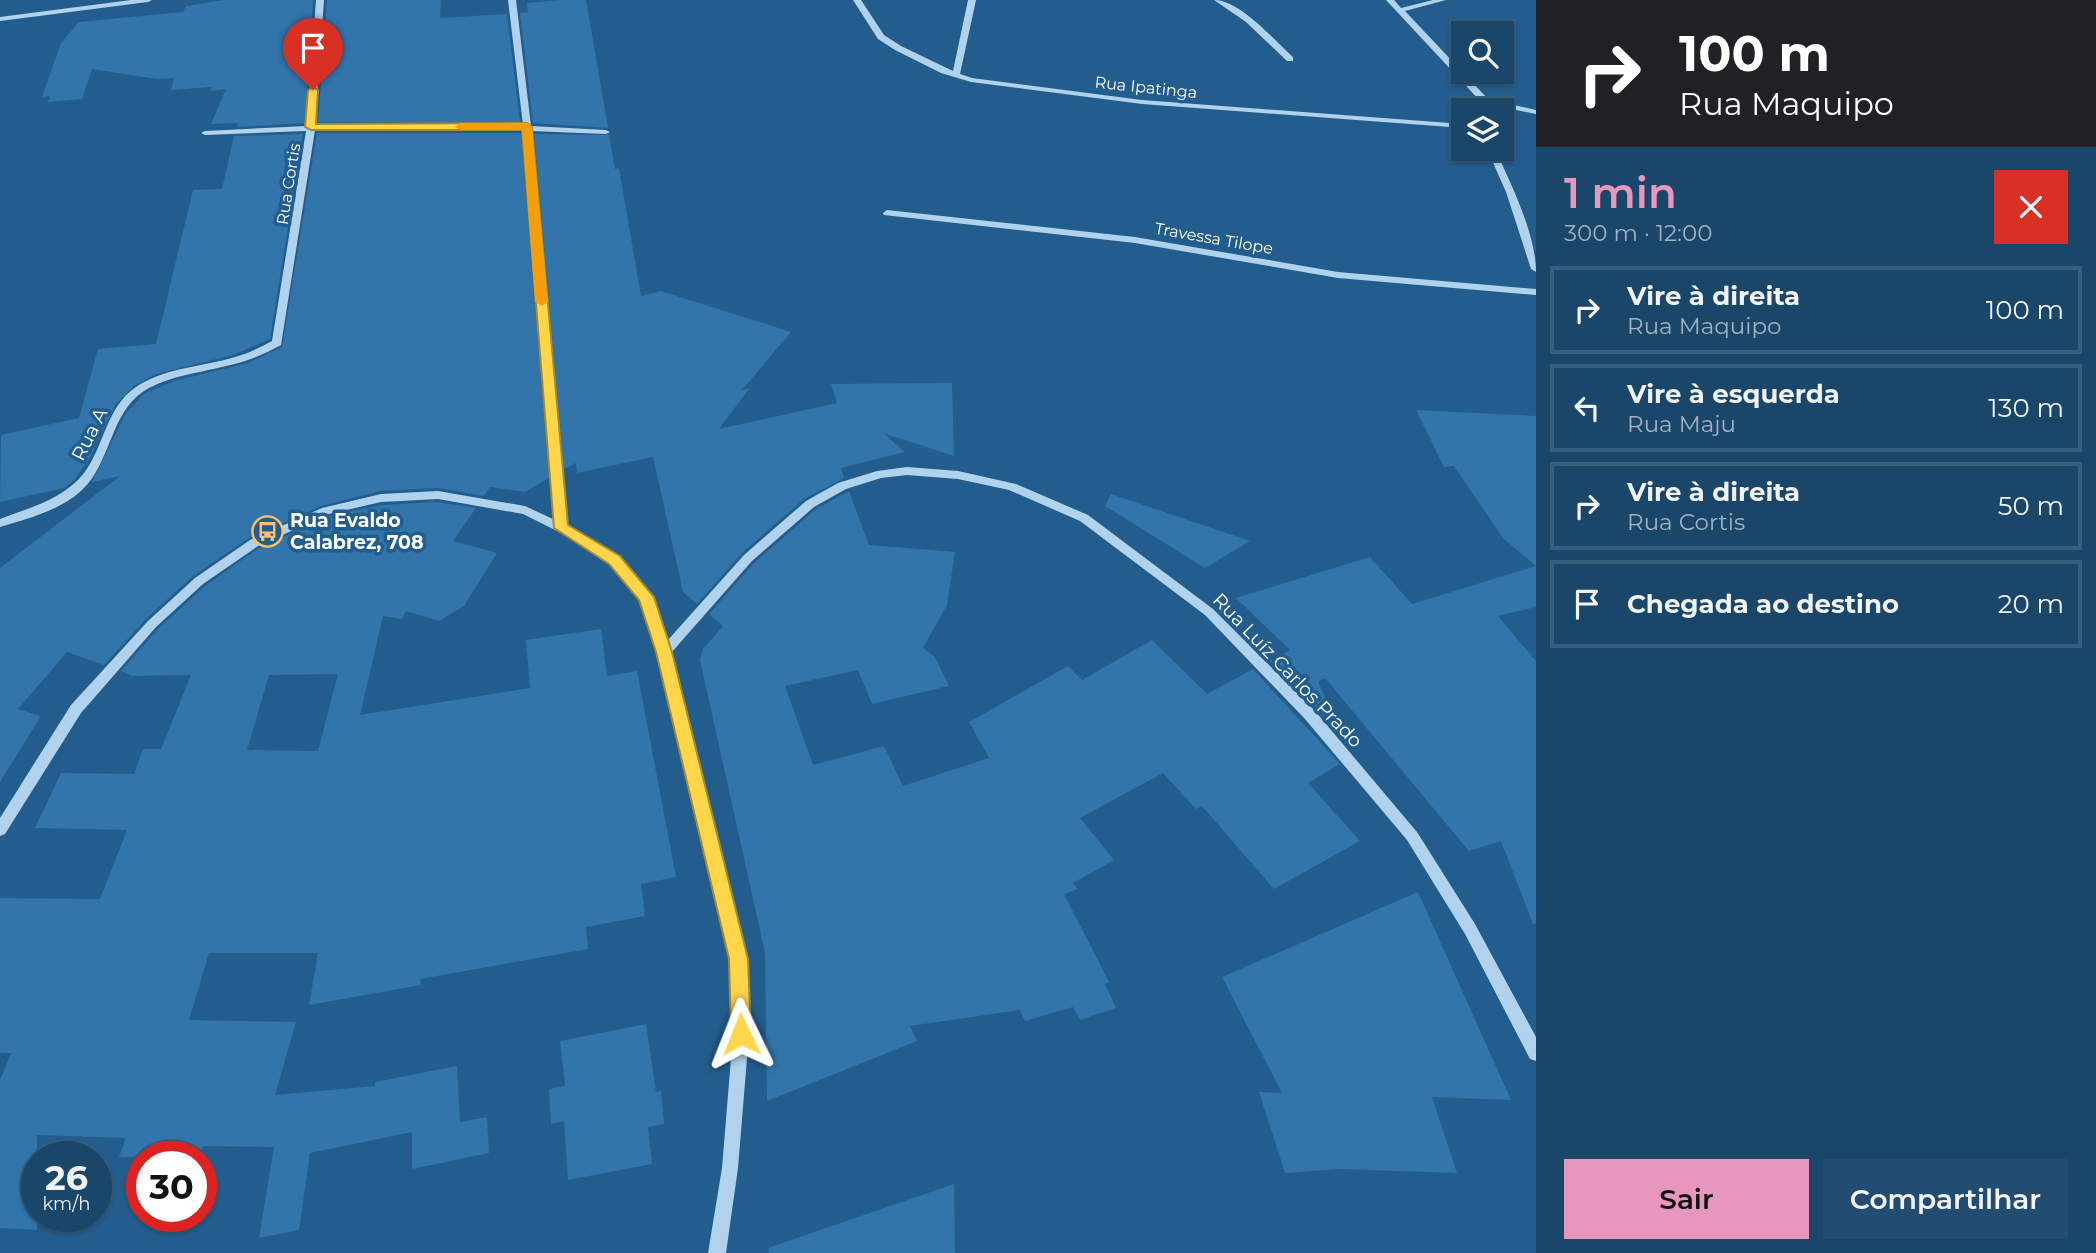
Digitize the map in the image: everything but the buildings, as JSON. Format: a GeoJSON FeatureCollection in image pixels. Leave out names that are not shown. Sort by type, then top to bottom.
{"type":"FeatureCollection","features":[{"type":"Feature","properties":{"kind":"street"},"geometry":{"type":"LineString","coordinates":[[0,19],[148,0]]}},
{"type":"Feature","properties":{"kind":"street","name":"Rua Cortis"},"geometry":{"type":"LineString","coordinates":[[279,330],[311,127],[320,0]]}},
{"type":"Feature","properties":{"kind":"street"},"geometry":{"type":"LineString","coordinates":[[512,0],[527,127],[561,528]]}},
{"type":"Feature","properties":{"kind":"street","name":"Rua Ipatinga"},"geometry":{"type":"LineString","coordinates":[[857,0],[881,37],[898,48],[971,80],[1142,102],[1451,125]]}},
{"type":"Feature","properties":{"kind":"street"},"geometry":{"type":"LineString","coordinates":[[956,75],[972,0]]}},
{"type":"Feature","properties":{"kind":"street"},"geometry":{"type":"LineString","coordinates":[[1218,0],[1250,19],[1290,59]]}},
{"type":"Feature","properties":{"kind":"street"},"geometry":{"type":"LineString","coordinates":[[1390,0],[1477,98]]}},
{"type":"Feature","properties":{"kind":"street"},"geometry":{"type":"LineString","coordinates":[[1400,10],[1442,0]]}},
{"type":"Feature","properties":{"kind":"street"},"geometry":{"type":"LineString","coordinates":[[1514,109],[1536,112]]}},
{"type":"Feature","properties":{"kind":"street"},"geometry":{"type":"LineString","coordinates":[[205,133],[311,127],[527,127],[606,132]]}},
{"type":"Feature","properties":{"kind":"street"},"geometry":{"type":"LineString","coordinates":[[1496,161],[1510,192],[1536,269]]}},
{"type":"Feature","properties":{"kind":"street","name":"Travessa Tilope"},"geometry":{"type":"LineString","coordinates":[[887,213],[1135,240],[1338,275],[1536,292]]}},
{"type":"Feature","properties":{"kind":"street","name":"Rua A"},"geometry":{"type":"LineString","coordinates":[[0,523],[68,494],[79,486],[92,468],[122,407],[138,390],[158,381],[255,355],[277,343],[279,330]]}},
{"type":"Feature","properties":{"kind":"street","name":"Rua Luíz Carlos Prado"},"geometry":{"type":"LineString","coordinates":[[664,652],[748,558],[810,504],[842,486],[881,474],[906,471],[946,474],[1012,487],[1084,519],[1209,612],[1310,715],[1412,835],[1470,929],[1536,1052]]}},
{"type":"Feature","properties":{"kind":"street"},"geometry":{"type":"LineString","coordinates":[[0,830],[76,709],[152,624],[199,581],[254,543],[326,511],[381,498],[415,496],[438,495],[525,510],[561,528],[615,560],[646,597],[664,652],[738,959],[741,1034],[730,1168],[717,1253]]}},
{"type":"Feature","properties":{"kind":"slow traffic"},"geometry":{"type":"LineString","coordinates":[[460,127],[527,127],[542,302]]}},
{"type":"Feature","properties":{"kind":"place","name":"Rua Evaldo Calabrez, 708"},"geometry":{"type":"Point","coordinates":[267,531]}},
{"type":"Feature","properties":{"kind":"route"},"geometry":{"type":"LineString","coordinates":[[313,90],[311,127],[527,127],[561,528],[615,560],[646,597],[664,652],[738,959],[741,1034]]}}]}
